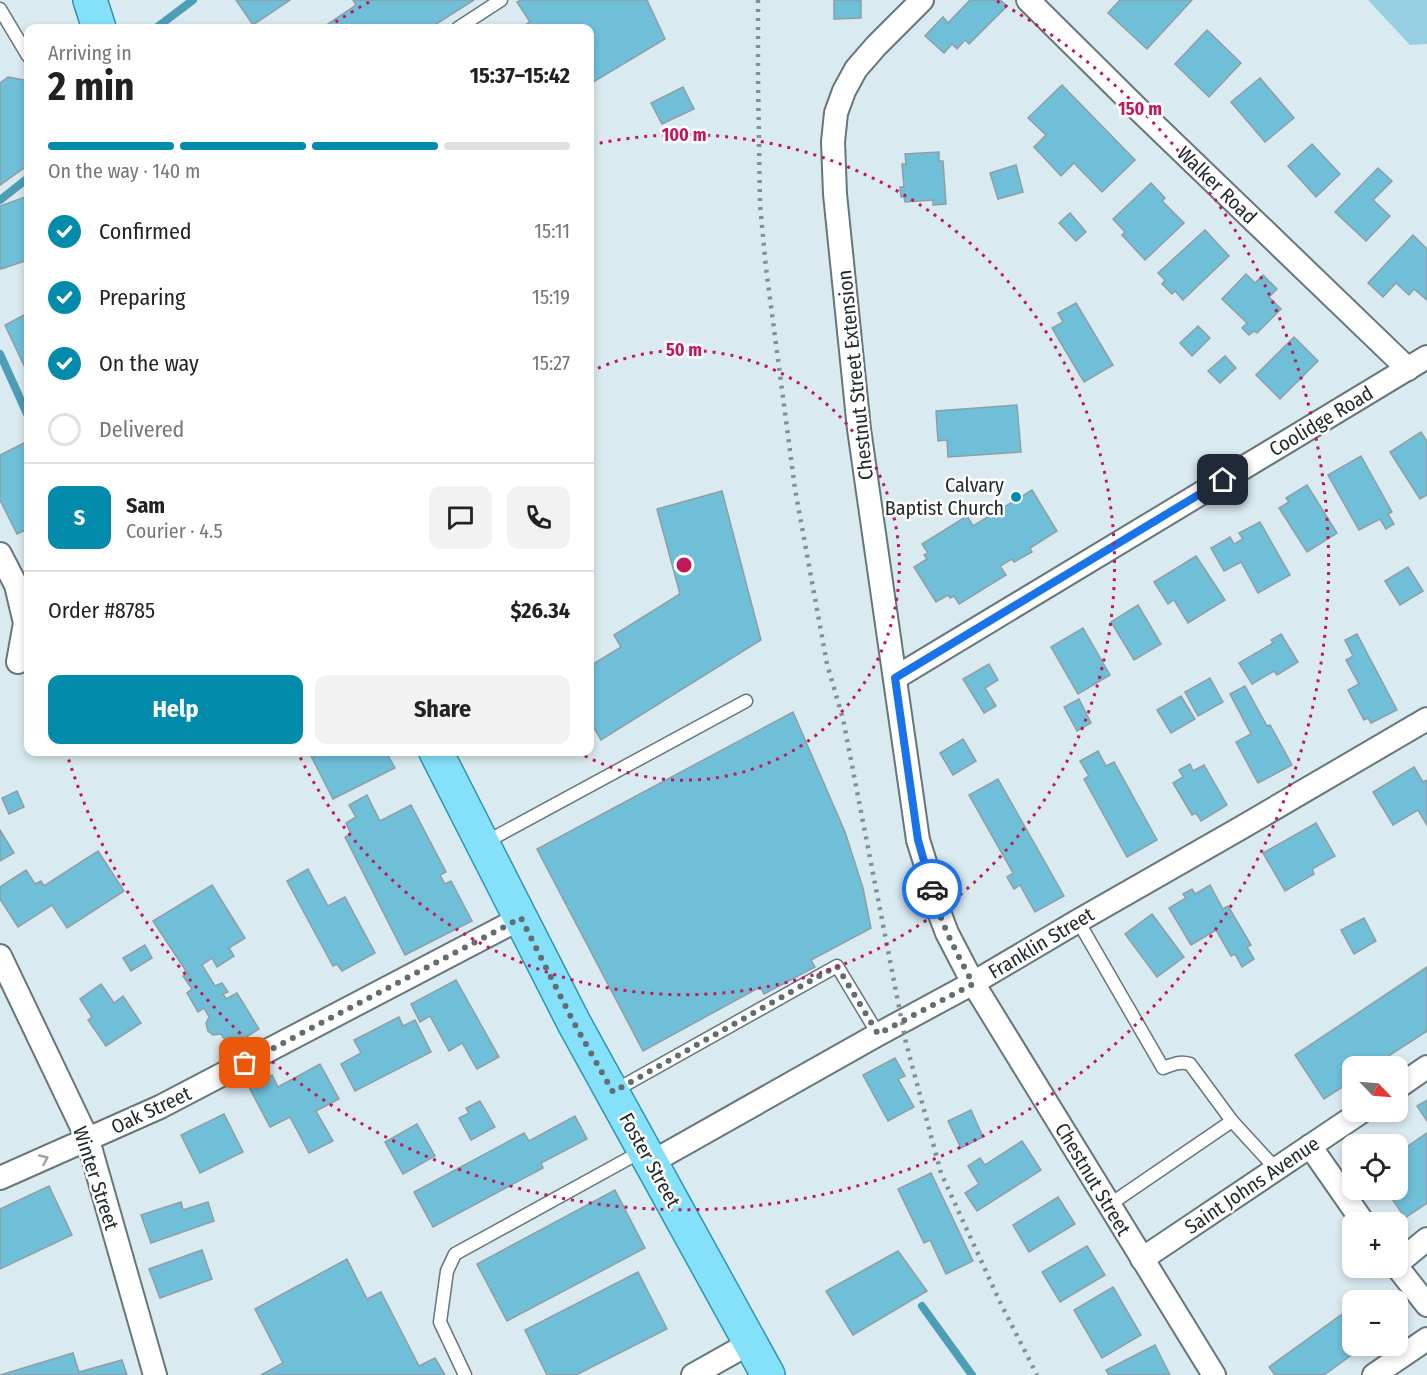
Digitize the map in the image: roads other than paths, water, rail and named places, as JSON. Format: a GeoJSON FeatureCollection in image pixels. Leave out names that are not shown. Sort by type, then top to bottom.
{"type":"FeatureCollection","features":[{"type":"Feature","properties":{"kind":"main road"},"geometry":{"type":"LineString","coordinates":[[90,0],[98,24]]}},
{"type":"Feature","properties":{"kind":"main road","name":"Foster Street"},"geometry":{"type":"LineString","coordinates":[[438,756],[574,1023],[768,1375]]}},
{"type":"Feature","properties":{"kind":"street","name":"Chestnut Street Extension"},"geometry":{"type":"LineString","coordinates":[[922,0],[856,69],[844,91],[836,113],[833,142],[835,194],[858,429],[918,840],[936,904],[947,933],[973,984]]}},
{"type":"Feature","properties":{"kind":"street","name":"Walker Road"},"geometry":{"type":"LineString","coordinates":[[1028,0],[1139,110],[1417,363]]}},
{"type":"Feature","properties":{"kind":"street","name":"Coolidge Road"},"geometry":{"type":"LineString","coordinates":[[895,678],[1417,363]]}},
{"type":"Feature","properties":{"kind":"street"},"geometry":{"type":"LineString","coordinates":[[0,554],[15,585],[24,619]]}},
{"type":"Feature","properties":{"kind":"street"},"geometry":{"type":"LineString","coordinates":[[16,662],[24,627]]}},
{"type":"Feature","properties":{"kind":"street","name":"Franklin Street"},"geometry":{"type":"LineString","coordinates":[[648,1156],[973,984],[1427,719]]}},
{"type":"Feature","properties":{"kind":"street","name":"Oak Street"},"geometry":{"type":"LineString","coordinates":[[0,1178],[160,1107],[521,918]]}},
{"type":"Feature","properties":{"kind":"street","name":"Winter Street"},"geometry":{"type":"LineString","coordinates":[[0,956],[88,1140],[155,1375]]}},
{"type":"Feature","properties":{"kind":"street","name":"Chestnut Street"},"geometry":{"type":"LineString","coordinates":[[973,984],[1214,1375]]}},
{"type":"Feature","properties":{"kind":"street"},"geometry":{"type":"LineString","coordinates":[[1408,1080],[1427,1067]]}},
{"type":"Feature","properties":{"kind":"street","name":"Saint Johns Avenue"},"geometry":{"type":"LineString","coordinates":[[1142,1259],[1346,1122]]}},
{"type":"Feature","properties":{"kind":"street"},"geometry":{"type":"LineString","coordinates":[[1310,1146],[1357,1212]]}},
{"type":"Feature","properties":{"kind":"street"},"geometry":{"type":"LineString","coordinates":[[1408,1256],[1427,1239]]}},
{"type":"Feature","properties":{"kind":"street"},"geometry":{"type":"LineString","coordinates":[[1407,1278],[1427,1305]]}},
{"type":"Feature","properties":{"kind":"street"},"geometry":{"type":"LineString","coordinates":[[1374,1375],[1427,1339]]}},
{"type":"Feature","properties":{"kind":"street"},"geometry":{"type":"LineString","coordinates":[[693,1375],[750,1343]]}},
{"type":"Feature","properties":{"kind":"lane"},"geometry":{"type":"LineString","coordinates":[[464,24],[501,0]]}},
{"type":"Feature","properties":{"kind":"lane"},"geometry":{"type":"LineString","coordinates":[[0,9],[24,49]]}},
{"type":"Feature","properties":{"kind":"lane"},"geometry":{"type":"LineString","coordinates":[[483,843],[746,701]]}},
{"type":"Feature","properties":{"kind":"lane"},"geometry":{"type":"LineString","coordinates":[[1078,921],[1163,1068],[1177,1063],[1190,1064],[1232,1121],[1276,1169]]}},
{"type":"Feature","properties":{"kind":"lane"},"geometry":{"type":"LineString","coordinates":[[613,1092],[837,966],[878,1034]]}},
{"type":"Feature","properties":{"kind":"lane"},"geometry":{"type":"LineString","coordinates":[[1109,1205],[1232,1121]]}},
{"type":"Feature","properties":{"kind":"lane"},"geometry":{"type":"LineString","coordinates":[[465,1375],[440,1322],[447,1271],[455,1254],[648,1156]]}},
{"type":"Feature","properties":{"kind":"waterway"},"geometry":{"type":"LineString","coordinates":[[161,24],[193,0]]}},
{"type":"Feature","properties":{"kind":"waterway"},"geometry":{"type":"LineString","coordinates":[[0,200],[24,181]]}},
{"type":"Feature","properties":{"kind":"waterway"},"geometry":{"type":"LineString","coordinates":[[0,354],[24,407]]}},
{"type":"Feature","properties":{"kind":"waterway"},"geometry":{"type":"LineString","coordinates":[[922,1306],[972,1375]]}},
{"type":"Feature","properties":{"kind":"railway"},"geometry":{"type":"LineString","coordinates":[[758,0],[760,205],[766,268],[795,489],[827,664],[843,719],[906,1043],[941,1173],[1000,1302],[1037,1375]]}},
{"type":"Feature","properties":{"kind":"place","name":"Calvary Baptist Church"},"geometry":{"type":"Point","coordinates":[1016,497]}}]}
